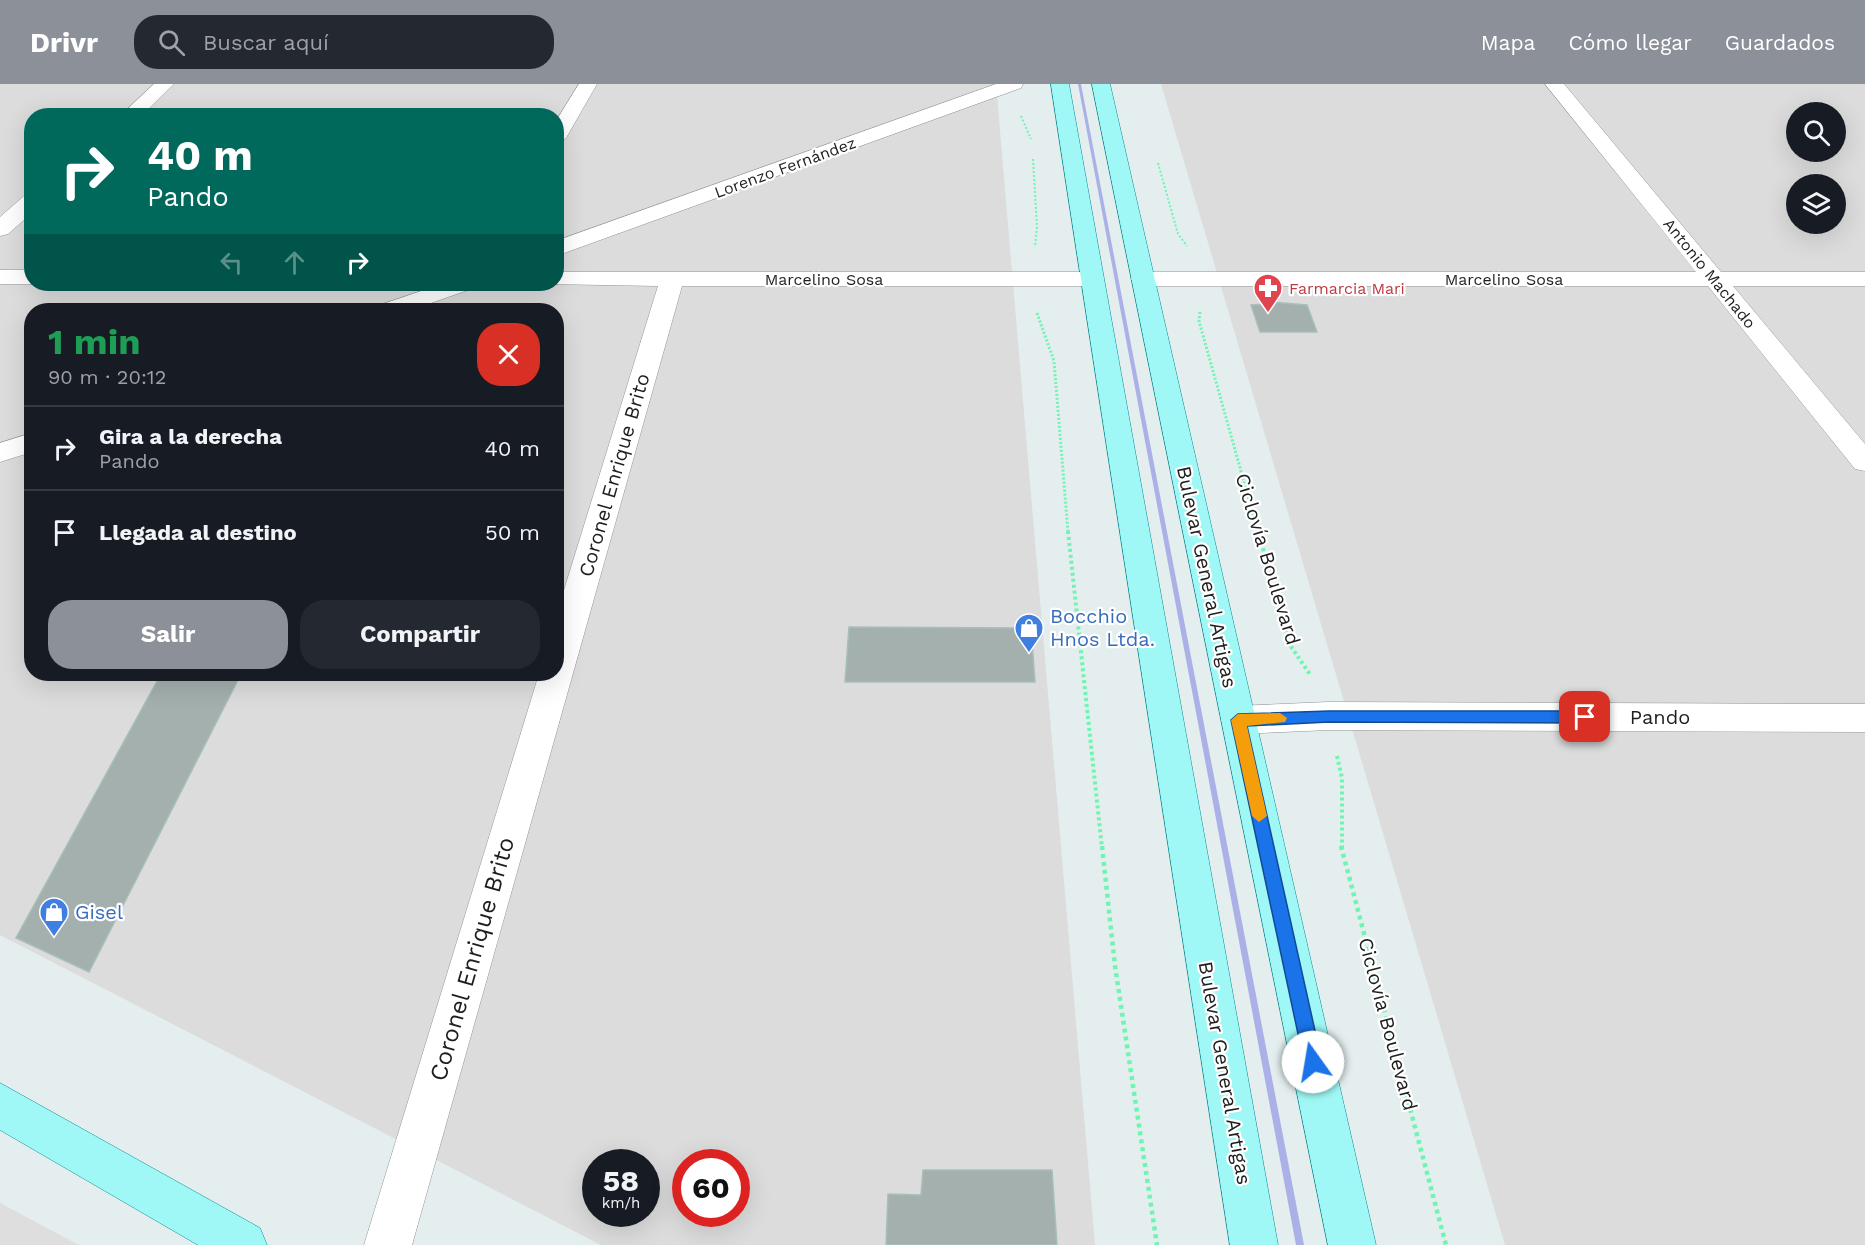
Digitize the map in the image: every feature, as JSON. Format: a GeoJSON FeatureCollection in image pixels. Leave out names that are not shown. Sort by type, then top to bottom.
{"type":"FeatureCollection","features":[{"type":"Feature","properties":{"kind":"main road","name":"Bulevar General Artigas"},"geometry":{"type":"LineString","coordinates":[[1060,84],[1254,1245]]}},
{"type":"Feature","properties":{"kind":"main road","name":"Bulevar General Artigas"},"geometry":{"type":"LineString","coordinates":[[1101,84],[1352,1245]]}},
{"type":"Feature","properties":{"kind":"main road"},"geometry":{"type":"LineString","coordinates":[[0,1105],[243,1245]]}},
{"type":"Feature","properties":{"kind":"street"},"geometry":{"type":"LineString","coordinates":[[138,108],[165,84]]}},
{"type":"Feature","properties":{"kind":"street"},"geometry":{"type":"LineString","coordinates":[[564,124],[588,84]]}},
{"type":"Feature","properties":{"kind":"street","name":"Antonio Machado"},"geometry":{"type":"LineString","coordinates":[[1554,84],[1865,462]]}},
{"type":"Feature","properties":{"kind":"street","name":"Lorenzo Fernández"},"geometry":{"type":"LineString","coordinates":[[564,246],[1012,85]]}},
{"type":"Feature","properties":{"kind":"street"},"geometry":{"type":"LineString","coordinates":[[0,229],[24,208]]}},
{"type":"Feature","properties":{"kind":"street"},"geometry":{"type":"LineString","coordinates":[[0,277],[24,277]]}},
{"type":"Feature","properties":{"kind":"street","name":"Marcelino Sosa"},"geometry":{"type":"LineString","coordinates":[[564,279],[1091,279]]}},
{"type":"Feature","properties":{"kind":"street","name":"Coronel Enrique Brito"},"geometry":{"type":"LineString","coordinates":[[564,645],[672,279]]}},
{"type":"Feature","properties":{"kind":"street","name":"Marcelino Sosa"},"geometry":{"type":"LineString","coordinates":[[1143,279],[1865,279]]}},
{"type":"Feature","properties":{"kind":"street"},"geometry":{"type":"LineString","coordinates":[[409,303],[443,291]]}},
{"type":"Feature","properties":{"kind":"street"},"geometry":{"type":"LineString","coordinates":[[0,453],[24,445]]}},
{"type":"Feature","properties":{"kind":"street","name":"Coronel Enrique Brito"},"geometry":{"type":"LineString","coordinates":[[388,1245],[553,681]]}},
{"type":"Feature","properties":{"kind":"street","name":"Pando"},"geometry":{"type":"LineString","coordinates":[[1238,720],[1329,716],[1865,718]]}},
{"type":"Feature","properties":{"kind":"path"},"geometry":{"type":"LineString","coordinates":[[1012,85],[1032,143]]}},
{"type":"Feature","properties":{"kind":"path"},"geometry":{"type":"LineString","coordinates":[[1033,153],[1037,227],[1030,293],[1046,329],[1055,366],[1060,458],[1115,966],[1157,1245]]}},
{"type":"Feature","properties":{"kind":"path","name":"Ciclovía Boulevard"},"geometry":{"type":"LineString","coordinates":[[1158,162],[1178,234],[1191,251],[1203,279],[1204,293],[1198,321],[1290,645],[1318,687],[1329,716],[1342,778],[1340,841],[1446,1245]]}},
{"type":"Feature","properties":{"kind":"shaded area"},"geometry":{"type":"Polygon","coordinates":[[[0,84],[996,84],[1095,1245],[601,1245],[0,935],[0,84]]]}},
{"type":"Feature","properties":{"kind":"shaded area"},"geometry":{"type":"Polygon","coordinates":[[[1078,84],[1081,84],[1304,1245],[1296,1245],[1078,84]]]}},
{"type":"Feature","properties":{"kind":"shaded area"},"geometry":{"type":"Polygon","coordinates":[[[1161,84],[1865,84],[1865,1245],[1505,1245],[1161,84]]]}},
{"type":"Feature","properties":{"kind":"shaded area"},"geometry":{"type":"Polygon","coordinates":[[[0,1203],[79,1245],[0,1245],[0,1203]]]}},
{"type":"Feature","properties":{"kind":"building"},"geometry":{"type":"Polygon","coordinates":[[[1271,302],[1307,305],[1317,332],[1260,332],[1251,305],[1272,304],[1271,302]]]}},
{"type":"Feature","properties":{"kind":"building"},"geometry":{"type":"Polygon","coordinates":[[[849,627],[1031,628],[1035,682],[845,682],[849,627]]]}},
{"type":"Feature","properties":{"kind":"building"},"geometry":{"type":"Polygon","coordinates":[[[157,681],[237,681],[89,972],[16,938],[157,681]]]}},
{"type":"Feature","properties":{"kind":"building"},"geometry":{"type":"Polygon","coordinates":[[[923,1170],[1052,1170],[1057,1245],[886,1245],[888,1194],[921,1195],[923,1170]]]}},
{"type":"Feature","properties":{"kind":"slow traffic"},"geometry":{"type":"LineString","coordinates":[[1259,816],[1238,720],[1280,718]]}},
{"type":"Feature","properties":{"kind":"place","name":"Farmarcia Mari"},"geometry":{"type":"Point","coordinates":[1268,314]}},
{"type":"Feature","properties":{"kind":"place","name":"Bocchio Hnos Ltda."},"geometry":{"type":"Point","coordinates":[1029,654]}},
{"type":"Feature","properties":{"kind":"place","name":"Gisel"},"geometry":{"type":"Point","coordinates":[54,938]}},
{"type":"Feature","properties":{"kind":"route"},"geometry":{"type":"LineString","coordinates":[[1313,1062],[1238,720],[1329,716],[1585,717]]}}]}
